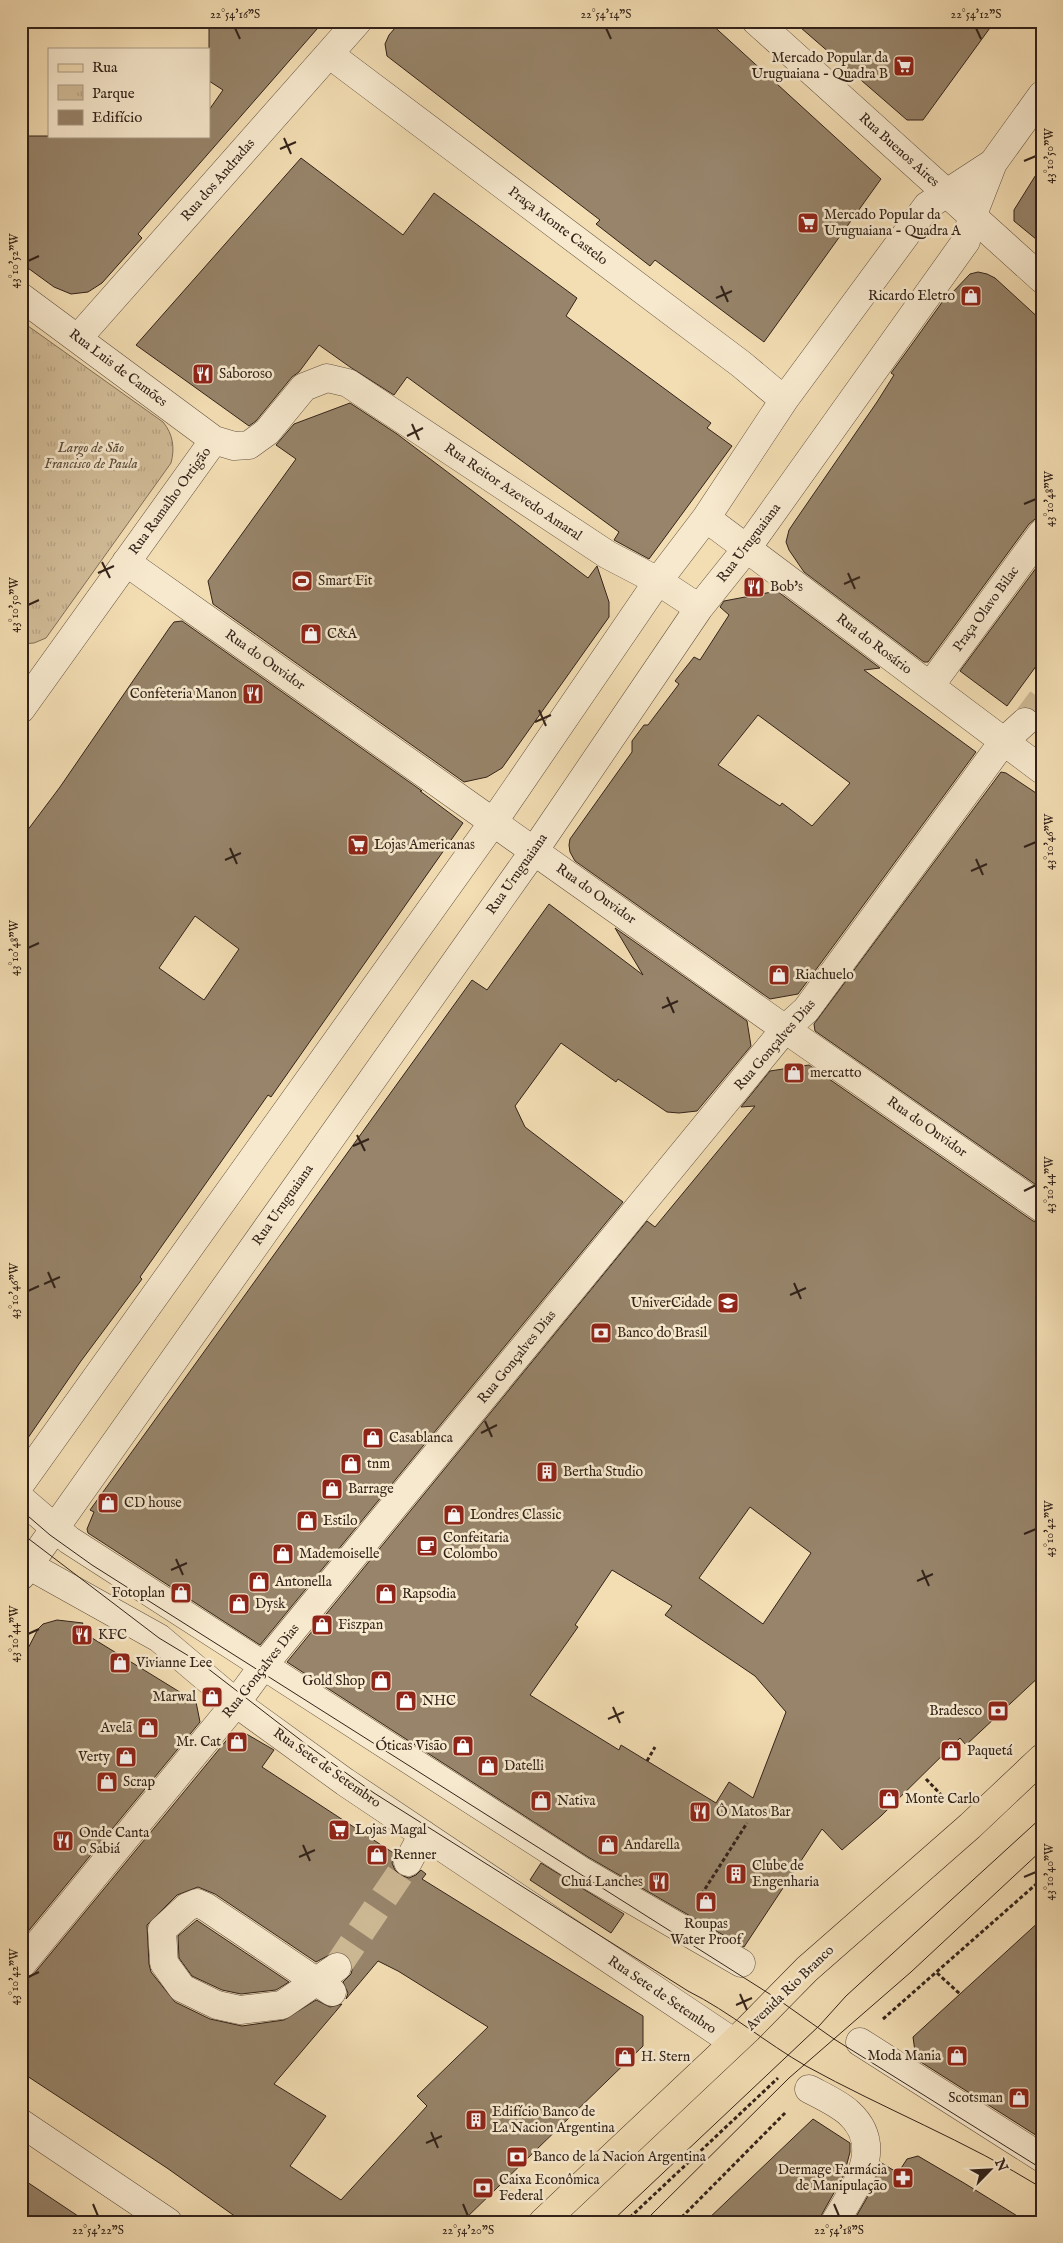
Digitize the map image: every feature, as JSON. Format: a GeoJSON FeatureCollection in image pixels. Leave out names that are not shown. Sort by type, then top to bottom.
{"type":"FeatureCollection","features":[{"type":"Feature","properties":{"kind":"main road","name":"Avenida Rio Branco"},"geometry":{"type":"LineString","coordinates":[[543,2222],[733,2042],[807,1969],[970,1826],[1042,1758]]}},
{"type":"Feature","properties":{"kind":"street","name":"Rua dos Andradas"},"geometry":{"type":"LineString","coordinates":[[78,338],[358,21]]}},
{"type":"Feature","properties":{"kind":"street","name":"Rua Buenos Aires"},"geometry":{"type":"LineString","coordinates":[[756,21],[1042,279]]}},
{"type":"Feature","properties":{"kind":"street","name":"Praça Monte Castelo"},"geometry":{"type":"LineString","coordinates":[[329,54],[741,364],[784,400]]}},
{"type":"Feature","properties":{"kind":"street","name":"Rua Uruguaiana"},"geometry":{"type":"LineString","coordinates":[[23,1568],[59,1521],[534,851],[699,608],[747,548],[966,241],[972,217],[993,163],[1042,95]]}},
{"type":"Feature","properties":{"kind":"street","name":"Rua Uruguaiana"},"geometry":{"type":"LineString","coordinates":[[22,1488],[494,821],[658,581],[706,518],[784,400],[927,206],[945,192],[993,163]]}},
{"type":"Feature","properties":{"kind":"street","name":"Rua Luis de Camões"},"geometry":{"type":"LineString","coordinates":[[21,297],[214,440]]}},
{"type":"Feature","properties":{"kind":"street","name":"Rua Reitor Azevedo Amaral"},"geometry":{"type":"LineString","coordinates":[[214,440],[234,446],[249,445],[267,432],[304,387],[327,378],[348,383],[608,555],[658,581],[699,608]]}},
{"type":"Feature","properties":{"kind":"street","name":"Rua Ramalho Ortigão"},"geometry":{"type":"LineString","coordinates":[[21,709],[30,678],[126,562],[214,440]]}},
{"type":"Feature","properties":{"kind":"street","name":"Rua do Rosário"},"geometry":{"type":"LineString","coordinates":[[706,518],[1042,770]]}},
{"type":"Feature","properties":{"kind":"street","name":"Praça Olavo Bilac"},"geometry":{"type":"LineString","coordinates":[[930,686],[1042,533]]}},
{"type":"Feature","properties":{"kind":"street","name":"Rua do Ouvidor"},"geometry":{"type":"LineString","coordinates":[[126,562],[785,1029],[1042,1208]]}},
{"type":"Feature","properties":{"kind":"street"},"geometry":{"type":"LineString","coordinates":[[1003,742],[1025,722]]}},
{"type":"Feature","properties":{"kind":"street","name":"Rua Gonçalves Dias"},"geometry":{"type":"LineString","coordinates":[[21,1965],[236,1703],[263,1666],[785,1029],[806,1010],[1003,742]]}},
{"type":"Feature","properties":{"kind":"street"},"geometry":{"type":"LineString","coordinates":[[22,1488],[59,1521],[263,1666],[580,1870],[679,1929],[741,1963]]}},
{"type":"Feature","properties":{"kind":"street","name":"Rua Sete de Setembro"},"geometry":{"type":"LineString","coordinates":[[23,1568],[159,1638],[236,1703],[345,1782],[733,2042]]}},
{"type":"Feature","properties":{"kind":"street"},"geometry":{"type":"LineString","coordinates":[[408,1862],[423,1834]]}},
{"type":"Feature","properties":{"kind":"street"},"geometry":{"type":"LineString","coordinates":[[334,1979],[324,1987],[316,1982],[308,1976],[293,1966],[285,1960],[214,1912],[197,1903],[187,1907],[162,1930],[164,1963],[182,1988],[217,2005],[240,2010],[282,2005],[314,1983],[321,1977],[329,1972],[334,1979]]}},
{"type":"Feature","properties":{"kind":"street"},"geometry":{"type":"LineString","coordinates":[[860,2042],[1042,2158]]}},
{"type":"Feature","properties":{"kind":"street"},"geometry":{"type":"LineString","coordinates":[[809,2089],[848,2112],[860,2124],[864,2135],[865,2163],[859,2181],[835,2222]]}},
{"type":"Feature","properties":{"kind":"street"},"geometry":{"type":"LineString","coordinates":[[21,2123],[168,2222]]}},
{"type":"Feature","properties":{"kind":"path"},"geometry":{"type":"LineString","coordinates":[[647,1761],[655,1747]]}},
{"type":"Feature","properties":{"kind":"path"},"geometry":{"type":"LineString","coordinates":[[679,1929],[747,1823]]}},
{"type":"Feature","properties":{"kind":"path"},"geometry":{"type":"LineString","coordinates":[[860,2042],[1042,1879]]}},
{"type":"Feature","properties":{"kind":"path"},"geometry":{"type":"LineString","coordinates":[[937,1973],[960,1994]]}},
{"type":"Feature","properties":{"kind":"path"},"geometry":{"type":"LineString","coordinates":[[625,2222],[782,2074]]}},
{"type":"Feature","properties":{"kind":"path"},"geometry":{"type":"LineString","coordinates":[[677,2222],[809,2089]]}},
{"type":"Feature","properties":{"kind":"green space","name":"Largo de São Francisco de Paula"},"geometry":{"type":"Polygon","coordinates":[[[21,321],[163,422],[171,436],[173,452],[171,463],[46,638],[34,643],[21,644],[21,321]]]}},
{"type":"Feature","properties":{"kind":"building"},"geometry":{"type":"Polygon","coordinates":[[[209,21],[324,21],[138,234],[142,238],[102,283],[88,292],[71,294],[54,287],[21,263],[21,136],[48,136],[48,138],[210,138],[210,109],[223,90],[210,82],[209,21]]]}},
{"type":"Feature","properties":{"kind":"building"},"geometry":{"type":"Polygon","coordinates":[[[401,21],[708,21],[881,179],[764,342],[655,260],[650,266],[596,224],[600,220],[387,56],[385,44],[389,35],[401,21]]]}},
{"type":"Feature","properties":{"kind":"building","name":"Mercado Popular da Uruguaiana - Quadra B"},"geometry":{"type":"Polygon","coordinates":[[[793,21],[995,21],[923,120],[907,120],[793,21]]]}},
{"type":"Feature","properties":{"kind":"building"},"geometry":{"type":"Polygon","coordinates":[[[301,158],[403,235],[434,193],[577,298],[566,316],[711,423],[707,428],[732,446],[649,559],[614,540],[619,532],[407,377],[394,395],[319,345],[299,372],[292,377],[256,421],[249,426],[136,345],[301,158]]]}},
{"type":"Feature","properties":{"kind":"building"},"geometry":{"type":"Polygon","coordinates":[[[1042,165],[1042,244],[1014,221],[1014,210],[1042,165]]]}},
{"type":"Feature","properties":{"kind":"building"},"geometry":{"type":"Polygon","coordinates":[[[978,272],[995,278],[1042,321],[1042,518],[1035,519],[1029,524],[928,662],[924,662],[804,572],[789,550],[786,542],[789,530],[877,402],[894,375],[891,373],[948,294],[951,294],[970,274],[978,272]]]}},
{"type":"Feature","properties":{"kind":"building"},"geometry":{"type":"Polygon","coordinates":[[[350,403],[397,434],[588,578],[597,566],[609,602],[609,617],[502,768],[487,777],[464,782],[213,604],[208,581],[296,459],[276,445],[294,424],[350,403]]]}},
{"type":"Feature","properties":{"kind":"building"},"geometry":{"type":"Polygon","coordinates":[[[1042,560],[1042,658],[1007,706],[960,671],[1042,560]]]}},
{"type":"Feature","properties":{"kind":"building"},"geometry":{"type":"Polygon","coordinates":[[[777,591],[880,668],[864,670],[976,752],[798,994],[770,999],[575,861],[570,852],[569,845],[570,839],[632,752],[632,741],[644,725],[648,725],[679,684],[675,681],[694,657],[700,660],[729,615],[720,607],[724,601],[777,591]],[[758,715],[718,765],[780,806],[782,803],[812,826],[850,783],[758,715]]]}},
{"type":"Feature","properties":{"kind":"building"},"geometry":{"type":"Polygon","coordinates":[[[182,621],[422,791],[420,791],[463,823],[271,1097],[268,1095],[140,1277],[142,1279],[81,1361],[21,1448],[21,839],[60,787],[174,622],[182,621]],[[195,916],[159,968],[204,1000],[239,949],[195,916]]]}},
{"type":"Feature","properties":{"kind":"building"},"geometry":{"type":"Polygon","coordinates":[[[1001,772],[1006,773],[1042,797],[1042,1189],[815,1031],[814,1024],[1001,772]]]}},
{"type":"Feature","properties":{"kind":"building"},"geometry":{"type":"Polygon","coordinates":[[[549,904],[643,975],[615,928],[747,1021],[751,1046],[697,1111],[679,1113],[667,1112],[618,1079],[616,1082],[561,1043],[515,1106],[525,1127],[623,1202],[260,1645],[88,1533],[87,1529],[94,1512],[90,1510],[472,980],[487,990],[549,904]]]}},
{"type":"Feature","properties":{"kind":"building"},"geometry":{"type":"Polygon","coordinates":[[[809,1065],[1033,1221],[1042,1223],[1042,1674],[966,1745],[960,1738],[881,1816],[842,1850],[822,1829],[744,1947],[588,1857],[287,1662],[647,1221],[655,1227],[755,1106],[741,1107],[770,1071],[809,1065]],[[750,1507],[699,1578],[763,1624],[811,1553],[750,1507]],[[612,1570],[575,1625],[578,1627],[530,1695],[619,1750],[621,1745],[716,1803],[729,1782],[753,1798],[786,1712],[755,1676],[665,1615],[672,1606],[612,1570]]]}},
{"type":"Feature","properties":{"kind":"building"},"geometry":{"type":"Polygon","coordinates":[[[57,1620],[83,1623],[79,1630],[196,1702],[200,1722],[21,1940],[21,1662],[38,1629],[43,1624],[57,1620]]]}},
{"type":"Feature","properties":{"kind":"building"},"geometry":{"type":"Polygon","coordinates":[[[243,1732],[274,1750],[262,1767],[395,1854],[392,1863],[400,1875],[409,1878],[421,1870],[426,1874],[422,1879],[643,2016],[643,2046],[462,2222],[243,2222],[167,2168],[21,2072],[21,1980],[33,1975],[230,1736],[243,1732]],[[198,1887],[177,1895],[147,1925],[151,1972],[175,2002],[210,2019],[242,2026],[284,2020],[316,2000],[330,2007],[342,2004],[274,2084],[326,2116],[290,2166],[341,2200],[427,2106],[417,2096],[488,2027],[398,1971],[378,1961],[346,1999],[348,1993],[343,1982],[351,1974],[353,1966],[350,1959],[344,1953],[335,1952],[316,1962],[215,1894],[198,1887]]]}},
{"type":"Feature","properties":{"kind":"building"},"geometry":{"type":"Polygon","coordinates":[[[541,1863],[624,1914],[611,1933],[530,1880],[541,1863]]]}},
{"type":"Feature","properties":{"kind":"building"},"geometry":{"type":"Polygon","coordinates":[[[1042,1919],[1042,2139],[916,2059],[913,2037],[1042,1919]]]}},
{"type":"Feature","properties":{"kind":"building"},"geometry":{"type":"Polygon","coordinates":[[[197,1920],[289,1982],[276,1990],[241,1994],[222,1990],[192,1976],[179,1958],[178,1936],[197,1920]]]}},
{"type":"Feature","properties":{"kind":"building"},"geometry":{"type":"Polygon","coordinates":[[[813,2119],[850,2143],[850,2152],[844,2175],[819,2222],[705,2222],[813,2119]]]}},
{"type":"Feature","properties":{"kind":"building"},"geometry":{"type":"Polygon","coordinates":[[[918,2156],[1027,2222],[853,2222],[872,2189],[880,2162],[898,2173],[907,2159],[918,2156]]]}},
{"type":"Feature","properties":{"kind":"building"},"geometry":{"type":"Polygon","coordinates":[[[21,2178],[87,2222],[21,2222],[21,2178]]]}},
{"type":"Feature","properties":{"kind":"tunnel"},"geometry":{"type":"LineString","coordinates":[[1025,722],[1042,699]]}},
{"type":"Feature","properties":{"kind":"tunnel"},"geometry":{"type":"LineString","coordinates":[[337,1967],[408,1862]]}},
{"type":"Feature","properties":{"kind":"tram line"},"geometry":{"type":"LineString","coordinates":[[21,1510],[50,1535],[92,1565],[776,1998],[834,2039],[1042,2169]]}},
{"type":"Feature","properties":{"kind":"tram line"},"geometry":{"type":"LineString","coordinates":[[21,1533],[159,1638],[202,1664],[307,1745],[374,1793],[688,1991],[719,2008],[806,2066],[984,2155],[1042,2188]]}},
{"type":"Feature","properties":{"kind":"tram line"},"geometry":{"type":"LineString","coordinates":[[611,2222],[819,2026],[846,1996],[1042,1817]]}},
{"type":"Feature","properties":{"kind":"tram line"},"geometry":{"type":"LineString","coordinates":[[644,2222],[789,2078],[911,1972],[1042,1850]]}},
{"type":"Feature","properties":{"kind":"place","name":"Mercado Popular da Uruguaiana - Quadra B"},"geometry":{"type":"Point","coordinates":[904,66]}},
{"type":"Feature","properties":{"kind":"place","name":"Mercado Popular da Uruguaiana - Quadra A"},"geometry":{"type":"Point","coordinates":[808,223]}},
{"type":"Feature","properties":{"kind":"place","name":"Ricardo Eletro"},"geometry":{"type":"Point","coordinates":[971,296]}},
{"type":"Feature","properties":{"kind":"place","name":"Saboroso"},"geometry":{"type":"Point","coordinates":[203,374]}},
{"type":"Feature","properties":{"kind":"place","name":"Smart Fit"},"geometry":{"type":"Point","coordinates":[302,581]}},
{"type":"Feature","properties":{"kind":"place","name":"Bob's"},"geometry":{"type":"Point","coordinates":[754,587]}},
{"type":"Feature","properties":{"kind":"place","name":"C&A"},"geometry":{"type":"Point","coordinates":[311,634]}},
{"type":"Feature","properties":{"kind":"place","name":"Confeteria Manon"},"geometry":{"type":"Point","coordinates":[253,694]}},
{"type":"Feature","properties":{"kind":"place","name":"Lojas Americanas"},"geometry":{"type":"Point","coordinates":[358,845]}},
{"type":"Feature","properties":{"kind":"place","name":"Riachuelo"},"geometry":{"type":"Point","coordinates":[779,975]}},
{"type":"Feature","properties":{"kind":"place","name":"mercatto"},"geometry":{"type":"Point","coordinates":[794,1073]}},
{"type":"Feature","properties":{"kind":"place","name":"UniverCidade"},"geometry":{"type":"Point","coordinates":[728,1303]}},
{"type":"Feature","properties":{"kind":"place","name":"Banco do Brasil"},"geometry":{"type":"Point","coordinates":[601,1333]}},
{"type":"Feature","properties":{"kind":"place","name":"Casablanca"},"geometry":{"type":"Point","coordinates":[373,1438]}},
{"type":"Feature","properties":{"kind":"place","name":"tnm"},"geometry":{"type":"Point","coordinates":[351,1464]}},
{"type":"Feature","properties":{"kind":"place","name":"Bertha Studio"},"geometry":{"type":"Point","coordinates":[547,1472]}},
{"type":"Feature","properties":{"kind":"place","name":"Barrage"},"geometry":{"type":"Point","coordinates":[332,1489]}},
{"type":"Feature","properties":{"kind":"place","name":"CD house"},"geometry":{"type":"Point","coordinates":[108,1503]}},
{"type":"Feature","properties":{"kind":"place","name":"Londres Classic"},"geometry":{"type":"Point","coordinates":[454,1515]}},
{"type":"Feature","properties":{"kind":"place","name":"Estilo"},"geometry":{"type":"Point","coordinates":[307,1521]}},
{"type":"Feature","properties":{"kind":"place","name":"Confeitaria Colombo"},"geometry":{"type":"Point","coordinates":[427,1546]}},
{"type":"Feature","properties":{"kind":"place","name":"Mademoiselle"},"geometry":{"type":"Point","coordinates":[283,1554]}},
{"type":"Feature","properties":{"kind":"place","name":"Antonella"},"geometry":{"type":"Point","coordinates":[259,1582]}},
{"type":"Feature","properties":{"kind":"place","name":"Fotoplan"},"geometry":{"type":"Point","coordinates":[181,1593]}},
{"type":"Feature","properties":{"kind":"place","name":"Rapsodia"},"geometry":{"type":"Point","coordinates":[386,1594]}},
{"type":"Feature","properties":{"kind":"place","name":"Dysk"},"geometry":{"type":"Point","coordinates":[239,1604]}},
{"type":"Feature","properties":{"kind":"place","name":"Fiszpan"},"geometry":{"type":"Point","coordinates":[322,1625]}},
{"type":"Feature","properties":{"kind":"place","name":"KFC"},"geometry":{"type":"Point","coordinates":[82,1635]}},
{"type":"Feature","properties":{"kind":"place","name":"Vivianne Lee"},"geometry":{"type":"Point","coordinates":[120,1663]}},
{"type":"Feature","properties":{"kind":"place","name":"Gold Shop"},"geometry":{"type":"Point","coordinates":[381,1681]}},
{"type":"Feature","properties":{"kind":"place","name":"Marwal"},"geometry":{"type":"Point","coordinates":[212,1697]}},
{"type":"Feature","properties":{"kind":"place","name":"NHC"},"geometry":{"type":"Point","coordinates":[406,1701]}},
{"type":"Feature","properties":{"kind":"place","name":"Bradesco"},"geometry":{"type":"Point","coordinates":[998,1711]}},
{"type":"Feature","properties":{"kind":"place","name":"Avelã"},"geometry":{"type":"Point","coordinates":[148,1728]}},
{"type":"Feature","properties":{"kind":"place","name":"Mr. Cat"},"geometry":{"type":"Point","coordinates":[237,1742]}},
{"type":"Feature","properties":{"kind":"place","name":"Óticas Visão"},"geometry":{"type":"Point","coordinates":[463,1746]}},
{"type":"Feature","properties":{"kind":"place","name":"Paquetá"},"geometry":{"type":"Point","coordinates":[951,1751]}},
{"type":"Feature","properties":{"kind":"place","name":"Verty"},"geometry":{"type":"Point","coordinates":[126,1757]}},
{"type":"Feature","properties":{"kind":"place","name":"Datelli"},"geometry":{"type":"Point","coordinates":[488,1766]}},
{"type":"Feature","properties":{"kind":"place","name":"Scrap"},"geometry":{"type":"Point","coordinates":[107,1782]}},
{"type":"Feature","properties":{"kind":"place","name":"Monte Carlo"},"geometry":{"type":"Point","coordinates":[889,1799]}},
{"type":"Feature","properties":{"kind":"place","name":"Nativa"},"geometry":{"type":"Point","coordinates":[541,1801]}},
{"type":"Feature","properties":{"kind":"place","name":"Ô Matos Bar"},"geometry":{"type":"Point","coordinates":[700,1812]}},
{"type":"Feature","properties":{"kind":"place","name":"Lojas Magal"},"geometry":{"type":"Point","coordinates":[339,1830]}},
{"type":"Feature","properties":{"kind":"place","name":"Onde Canta o Sabiá"},"geometry":{"type":"Point","coordinates":[63,1841]}},
{"type":"Feature","properties":{"kind":"place","name":"Andarella"},"geometry":{"type":"Point","coordinates":[608,1845]}},
{"type":"Feature","properties":{"kind":"place","name":"Renner"},"geometry":{"type":"Point","coordinates":[377,1855]}},
{"type":"Feature","properties":{"kind":"place","name":"Clube de Engenharia"},"geometry":{"type":"Point","coordinates":[736,1874]}},
{"type":"Feature","properties":{"kind":"place","name":"Chuá Lanches"},"geometry":{"type":"Point","coordinates":[659,1882]}},
{"type":"Feature","properties":{"kind":"place","name":"Roupas Water Proof"},"geometry":{"type":"Point","coordinates":[706,1902]}},
{"type":"Feature","properties":{"kind":"place","name":"Moda Mania"},"geometry":{"type":"Point","coordinates":[957,2056]}},
{"type":"Feature","properties":{"kind":"place","name":"H. Stern"},"geometry":{"type":"Point","coordinates":[625,2057]}},
{"type":"Feature","properties":{"kind":"place","name":"Scotsman"},"geometry":{"type":"Point","coordinates":[1019,2098]}},
{"type":"Feature","properties":{"kind":"place","name":"Edifício Banco de La Nacion Argentina"},"geometry":{"type":"Point","coordinates":[476,2120]}},
{"type":"Feature","properties":{"kind":"place","name":"Banco de la Nacion Argentina"},"geometry":{"type":"Point","coordinates":[517,2157]}},
{"type":"Feature","properties":{"kind":"place","name":"Dermage Farmácia de Manipulação"},"geometry":{"type":"Point","coordinates":[903,2178]}},
{"type":"Feature","properties":{"kind":"place","name":"Caixa Econômica Federal"},"geometry":{"type":"Point","coordinates":[483,2188]}}]}
